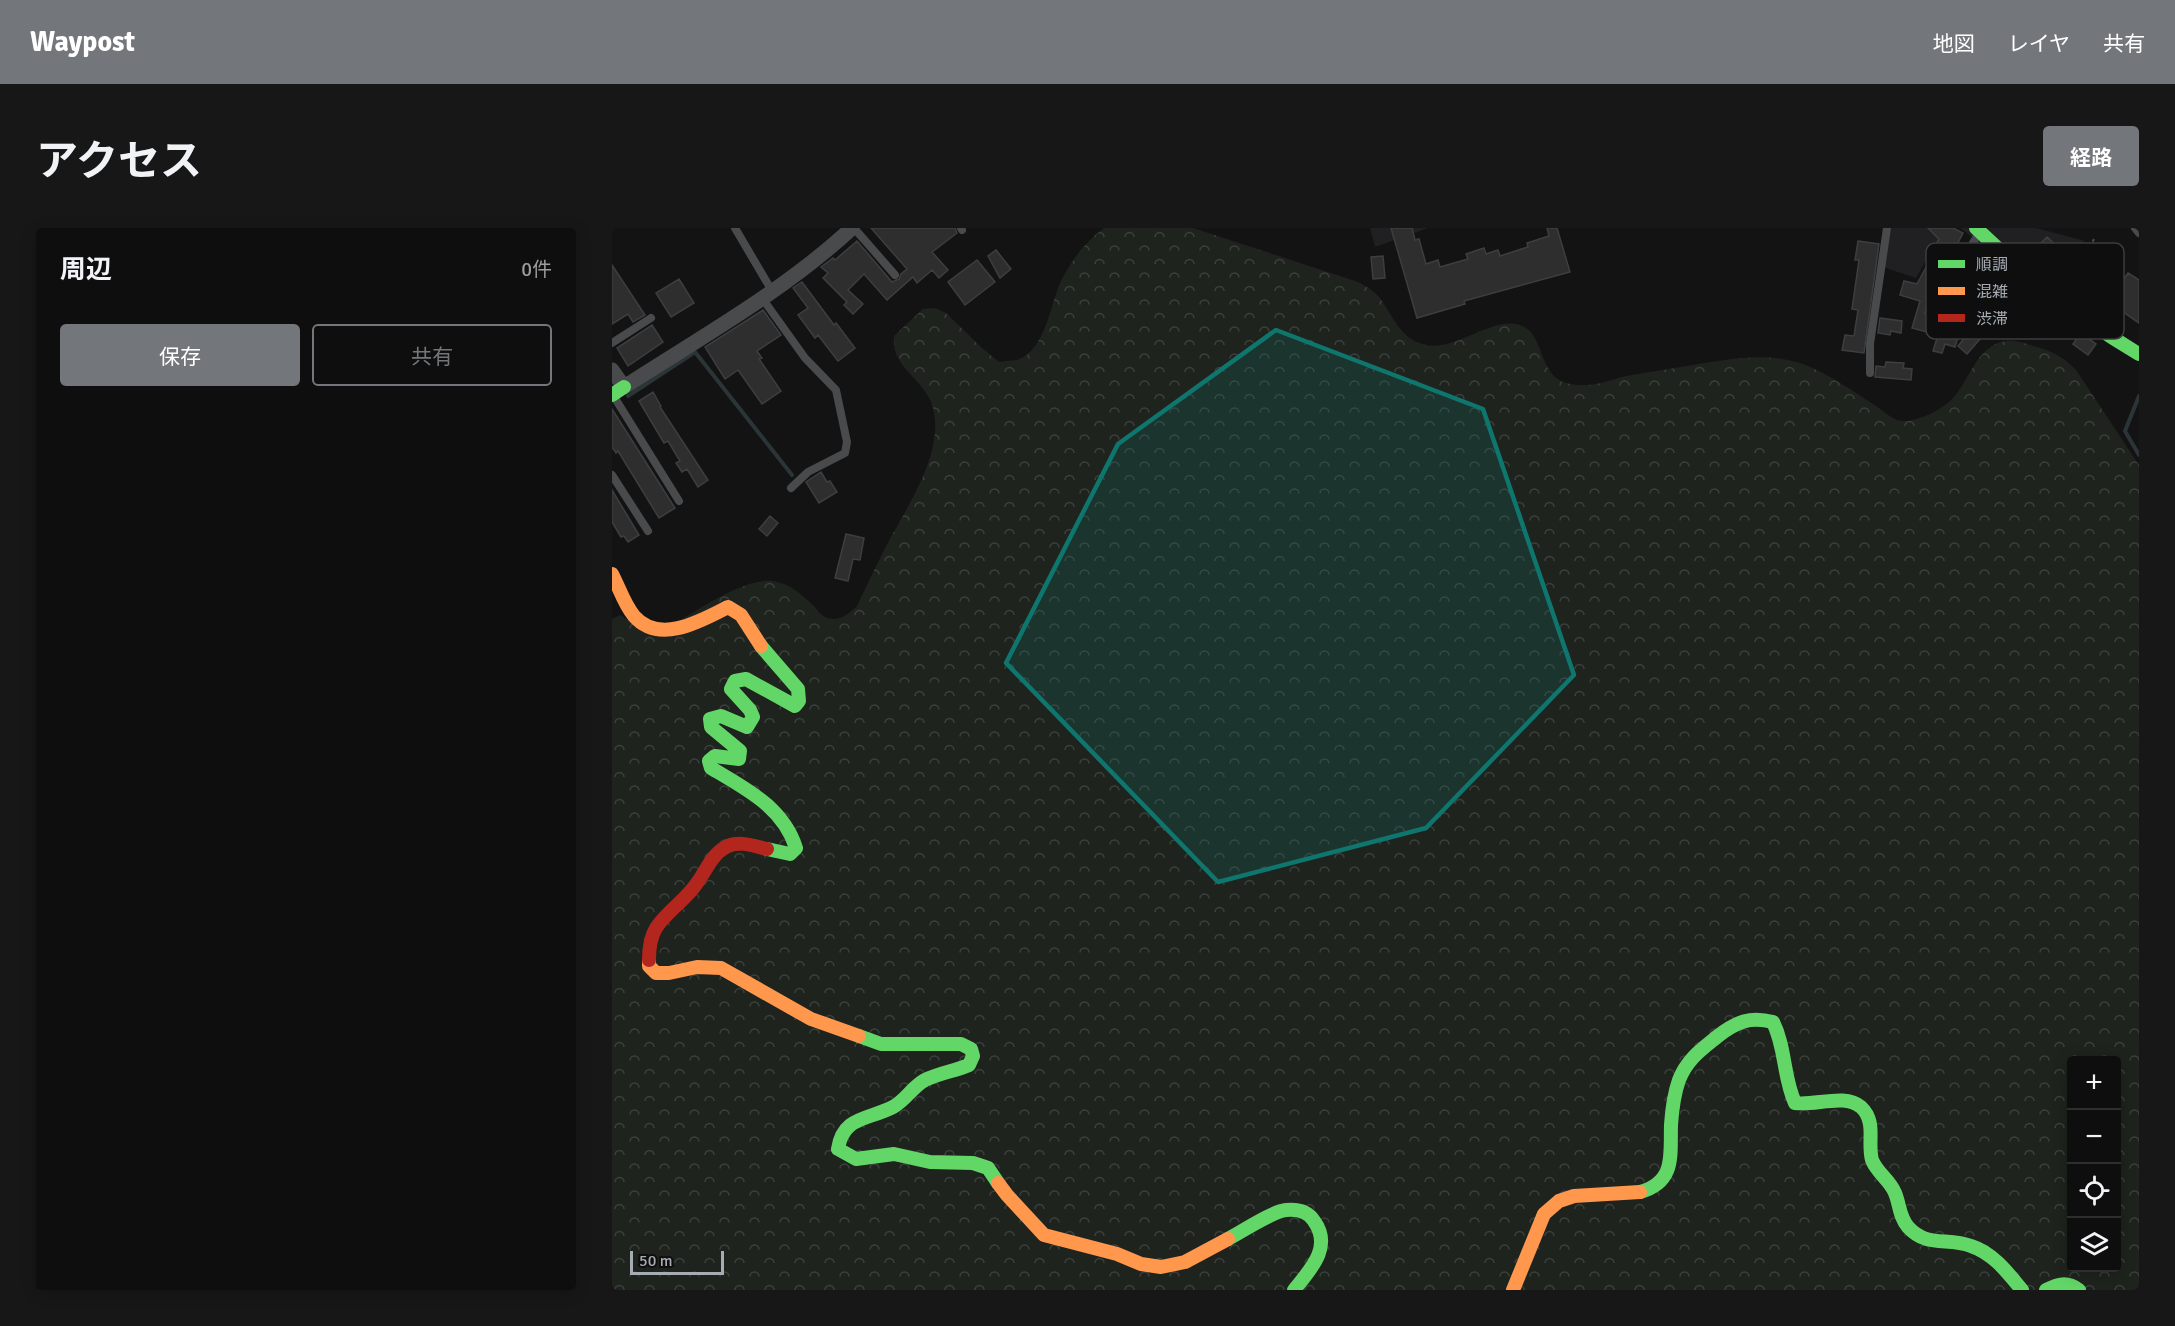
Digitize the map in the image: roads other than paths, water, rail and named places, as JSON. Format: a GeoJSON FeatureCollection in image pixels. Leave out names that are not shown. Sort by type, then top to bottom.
{"type":"FeatureCollection","features":[{"type":"Feature","properties":{"kind":"street"},"geometry":{"type":"LineString","coordinates":[[612,370],[616,392],[767,295],[853,228]]}},
{"type":"Feature","properties":{"kind":"street"},"geometry":{"type":"LineString","coordinates":[[1978,230],[1992,243]]}},
{"type":"Feature","properties":{"kind":"street"},"geometry":{"type":"LineString","coordinates":[[2116,339],[2139,354]]}},
{"type":"Feature","properties":{"kind":"street"},"geometry":{"type":"LineString","coordinates":[[612,574],[634,615],[646,626],[672,631],[703,620],[728,607],[741,615],[764,651],[798,689],[799,701],[795,706],[746,679],[735,681],[731,689],[750,710],[753,717],[747,727],[721,716],[711,719],[711,727],[740,751],[739,759],[715,756],[709,761],[711,768],[759,799],[786,823],[793,835],[796,848],[790,854],[779,854],[740,843],[727,846],[706,867],[693,889],[661,920],[650,942],[649,966],[656,973],[669,973],[697,967],[721,968],[811,1019],[881,1044],[961,1044],[971,1049],[974,1056],[969,1065],[927,1079],[916,1086],[901,1102],[845,1128],[838,1139],[838,1149],[846,1155],[856,1159],[894,1154],[930,1162],[973,1162],[988,1168],[1007,1195],[1044,1235],[1117,1254],[1141,1264],[1161,1267],[1185,1262],[1283,1210],[1307,1213],[1318,1226],[1322,1239],[1321,1250],[1294,1290]]}},
{"type":"Feature","properties":{"kind":"street"},"geometry":{"type":"LineString","coordinates":[[1513,1290],[1521,1263],[1547,1210],[1564,1198],[1585,1194],[1624,1195],[1646,1191],[1663,1179],[1671,1163],[1674,1094],[1682,1072],[1696,1053],[1739,1021],[1757,1017],[1773,1022],[1780,1035],[1787,1089],[1796,1103],[1806,1106],[1845,1099],[1861,1106],[1869,1117],[1872,1131],[1871,1155],[1877,1170],[1895,1191],[1902,1218],[1917,1236],[1929,1240],[1963,1243],[1990,1255],[2022,1290]]}},
{"type":"Feature","properties":{"kind":"street"},"geometry":{"type":"LineString","coordinates":[[2046,1290],[2059,1283],[2072,1284],[2079,1290]]}},
{"type":"Feature","properties":{"kind":"lane"},"geometry":{"type":"LineString","coordinates":[[735,228],[767,295],[806,358],[836,390],[847,442],[844,453],[808,472],[791,488]]}},
{"type":"Feature","properties":{"kind":"lane"},"geometry":{"type":"LineString","coordinates":[[853,228],[895,275]]}},
{"type":"Feature","properties":{"kind":"lane"},"geometry":{"type":"LineString","coordinates":[[1870,373],[1870,344],[1887,228]]}},
{"type":"Feature","properties":{"kind":"lane"},"geometry":{"type":"LineString","coordinates":[[2135,228],[2139,233]]}},
{"type":"Feature","properties":{"kind":"lane"},"geometry":{"type":"LineString","coordinates":[[612,343],[651,318]]}},
{"type":"Feature","properties":{"kind":"lane"},"geometry":{"type":"LineString","coordinates":[[616,392],[679,501]]}},
{"type":"Feature","properties":{"kind":"lane"},"geometry":{"type":"LineString","coordinates":[[612,475],[648,531]]}},
{"type":"Feature","properties":{"kind":"waterway"},"geometry":{"type":"LineString","coordinates":[[628,396],[695,352],[792,475]]}},
{"type":"Feature","properties":{"kind":"waterway"},"geometry":{"type":"LineString","coordinates":[[2139,396],[2125,431],[2139,455]]}}]}
